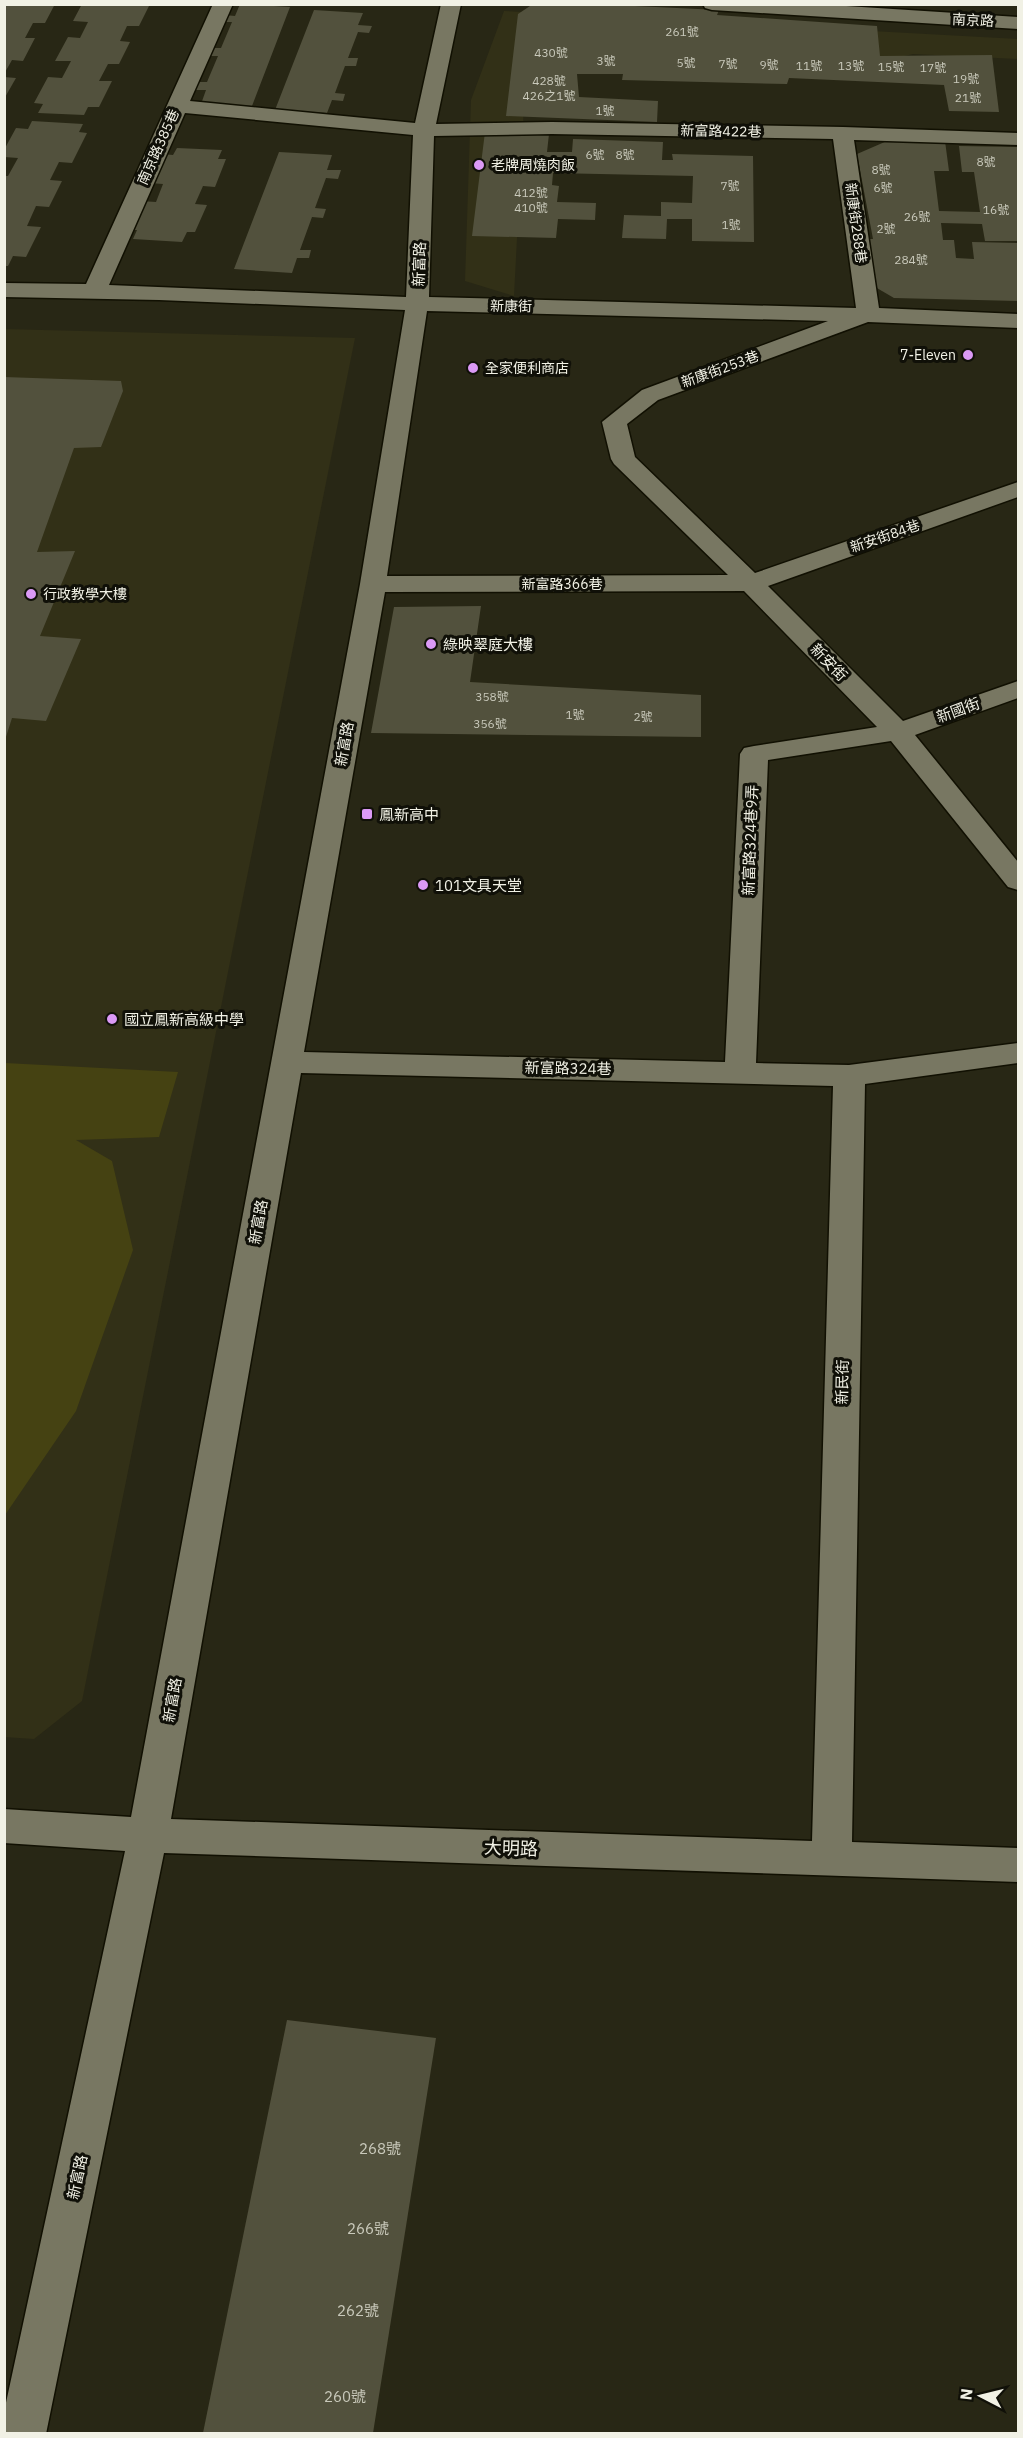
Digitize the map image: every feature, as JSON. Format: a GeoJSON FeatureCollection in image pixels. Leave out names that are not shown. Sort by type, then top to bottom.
{"type":"FeatureCollection","features":[{"type":"Feature","properties":{"kind":"street","name":"南京路385巷"},"geometry":{"type":"LineString","coordinates":[[95,290],[223,4]]}},
{"type":"Feature","properties":{"kind":"street","name":"新富路"},"geometry":{"type":"LineString","coordinates":[[23,2433],[148,1835],[373,584],[417,304],[423,140],[451,4]]}},
{"type":"Feature","properties":{"kind":"street","name":"南京路"},"geometry":{"type":"LineString","coordinates":[[712,4],[1018,23]]}},
{"type":"Feature","properties":{"kind":"street","name":"新富路422巷"},"geometry":{"type":"LineString","coordinates":[[172,115],[423,140],[552,128],[843,133],[1018,139]]}},
{"type":"Feature","properties":{"kind":"street","name":"新康街288巷"},"geometry":{"type":"LineString","coordinates":[[843,133],[868,314]]}},
{"type":"Feature","properties":{"kind":"street","name":"新康街"},"geometry":{"type":"LineString","coordinates":[[4,290],[95,290],[417,304],[868,314],[1018,321]]}},
{"type":"Feature","properties":{"kind":"street","name":"新康街253巷"},"geometry":{"type":"LineString","coordinates":[[623,459],[614,422],[650,395],[868,314]]}},
{"type":"Feature","properties":{"kind":"street","name":"新安街"},"geometry":{"type":"LineString","coordinates":[[623,459],[752,583],[898,732],[1018,881]]}},
{"type":"Feature","properties":{"kind":"street","name":"新安街84巷"},"geometry":{"type":"LineString","coordinates":[[752,583],[1018,489]]}},
{"type":"Feature","properties":{"kind":"street","name":"新富路366巷"},"geometry":{"type":"LineString","coordinates":[[373,584],[752,583]]}},
{"type":"Feature","properties":{"kind":"street","name":"新國街"},"geometry":{"type":"LineString","coordinates":[[898,732],[1018,689]]}},
{"type":"Feature","properties":{"kind":"street","name":"新富路324巷9弄"},"geometry":{"type":"LineString","coordinates":[[740,1072],[754,754],[898,732]]}},
{"type":"Feature","properties":{"kind":"street"},"geometry":{"type":"LineString","coordinates":[[849,1076],[1018,1053]]}},
{"type":"Feature","properties":{"kind":"street","name":"新富路324巷"},"geometry":{"type":"LineString","coordinates":[[286,1062],[849,1076]]}},
{"type":"Feature","properties":{"kind":"street","name":"新民街"},"geometry":{"type":"LineString","coordinates":[[832,1859],[849,1076]]}},
{"type":"Feature","properties":{"kind":"street","name":"大明路"},"geometry":{"type":"LineString","coordinates":[[4,1826],[148,1835],[1018,1865]]}},
{"type":"Feature","properties":{"kind":"shaded area"},"geometry":{"type":"Polygon","coordinates":[[[504,11],[1018,39],[1018,59],[913,54],[868,65],[527,46],[514,296],[465,281],[471,100],[504,11]]]}},
{"type":"Feature","properties":{"kind":"shaded area","name":"國立鳳新高級中學"},"geometry":{"type":"Polygon","coordinates":[[[4,329],[355,338],[82,1701],[34,1739],[4,1737],[4,329]]]}},
{"type":"Feature","properties":{"kind":"shaded area"},"geometry":{"type":"Polygon","coordinates":[[[5,1063],[178,1072],[159,1137],[76,1140],[112,1161],[133,1250],[76,1411],[5,1515],[5,1063]]]}},
{"type":"Feature","properties":{"kind":"building"},"geometry":{"type":"Polygon","coordinates":[[[4,4],[55,4],[45,23],[33,23],[25,38],[35,38],[23,61],[12,60],[4,74],[4,4]]]}},
{"type":"Feature","properties":{"kind":"building"},"geometry":{"type":"Polygon","coordinates":[[[82,4],[150,4],[139,26],[127,26],[120,41],[130,42],[119,64],[108,64],[99,81],[112,81],[99,107],[88,107],[84,115],[38,113],[43,104],[34,103],[48,77],[62,78],[71,61],[55,61],[68,37],[80,38],[88,22],[73,21],[82,4]]]}},
{"type":"Feature","properties":{"kind":"building"},"geometry":{"type":"Polygon","coordinates":[[[240,4],[290,7],[252,106],[201,104],[206,90],[193,90],[196,82],[207,82],[218,56],[208,56],[211,48],[221,48],[232,22],[222,22],[225,15],[235,16],[240,4]]]}},
{"type":"Feature","properties":{"kind":"building"},"geometry":{"type":"Polygon","coordinates":[[[533,4],[593,4],[719,10],[717,15],[877,26],[880,56],[992,55],[999,112],[949,111],[944,85],[789,78],[787,84],[622,80],[623,74],[577,74],[579,97],[658,101],[657,122],[506,116],[518,14],[533,4]]]}},
{"type":"Feature","properties":{"kind":"building"},"geometry":{"type":"Polygon","coordinates":[[[314,10],[363,13],[358,25],[372,26],[369,33],[358,32],[348,58],[358,58],[356,66],[345,66],[335,93],[345,94],[343,101],[332,100],[327,113],[275,110],[314,10]]]}},
{"type":"Feature","properties":{"kind":"building"},"geometry":{"type":"Polygon","coordinates":[[[4,77],[16,78],[4,99],[4,77]]]}},
{"type":"Feature","properties":{"kind":"building"},"geometry":{"type":"Polygon","coordinates":[[[32,121],[83,124],[79,132],[87,133],[72,163],[59,162],[50,180],[62,181],[49,207],[36,206],[27,226],[41,227],[26,257],[13,256],[8,266],[4,266],[4,176],[8,176],[18,158],[4,157],[4,150],[16,128],[28,129],[32,121]]]}},
{"type":"Feature","properties":{"kind":"building"},"geometry":{"type":"Polygon","coordinates":[[[485,132],[549,134],[547,152],[572,152],[573,139],[663,142],[662,160],[673,160],[672,154],[753,156],[754,242],[692,241],[692,219],[667,219],[666,239],[622,238],[624,215],[661,216],[661,202],[692,203],[693,176],[553,173],[552,185],[559,186],[557,202],[596,203],[595,220],[558,219],[556,238],[472,236],[485,132]]]}},
{"type":"Feature","properties":{"kind":"building"},"geometry":{"type":"Polygon","coordinates":[[[887,141],[945,141],[949,171],[934,171],[939,211],[980,212],[974,172],[962,172],[959,146],[1018,147],[1018,241],[985,241],[982,224],[941,223],[943,240],[954,240],[956,258],[974,259],[972,242],[1018,243],[1018,301],[894,298],[870,284],[863,239],[873,239],[857,154],[887,141]]]}},
{"type":"Feature","properties":{"kind":"building"},"geometry":{"type":"Polygon","coordinates":[[[177,148],[222,150],[218,159],[226,159],[215,187],[203,186],[195,204],[207,205],[195,232],[187,232],[182,242],[133,239],[137,230],[128,230],[141,201],[156,202],[163,184],[149,183],[162,154],[173,155],[177,148]]]}},
{"type":"Feature","properties":{"kind":"building"},"geometry":{"type":"Polygon","coordinates":[[[279,152],[332,155],[327,170],[341,170],[338,179],[326,178],[315,208],[326,209],[323,218],[312,217],[300,250],[311,250],[309,258],[297,258],[292,273],[234,269],[279,152]]]}},
{"type":"Feature","properties":{"kind":"building","name":"行政教學大樓"},"geometry":{"type":"Polygon","coordinates":[[[4,377],[121,381],[123,391],[101,447],[74,448],[37,552],[75,551],[40,636],[81,639],[46,721],[12,718],[5,740],[4,377]]]}},
{"type":"Feature","properties":{"kind":"building","name":"綠映翠庭大樓"},"geometry":{"type":"Polygon","coordinates":[[[481,606],[470,682],[701,695],[701,737],[371,733],[394,607],[481,606]]]}},
{"type":"Feature","properties":{"kind":"building"},"geometry":{"type":"Polygon","coordinates":[[[287,2020],[436,2038],[373,2433],[203,2433],[287,2020]]]}},
{"type":"Feature","properties":{"kind":"place","name":"老牌周燒肉飯"},"geometry":{"type":"Point","coordinates":[479,165]}},
{"type":"Feature","properties":{"kind":"place","name":"7-Eleven"},"geometry":{"type":"Point","coordinates":[968,355]}},
{"type":"Feature","properties":{"kind":"place","name":"全家便利商店"},"geometry":{"type":"Point","coordinates":[473,368]}},
{"type":"Feature","properties":{"kind":"place","name":"行政教學大樓"},"geometry":{"type":"Point","coordinates":[31,594]}},
{"type":"Feature","properties":{"kind":"place","name":"綠映翠庭大樓"},"geometry":{"type":"Point","coordinates":[431,644]}},
{"type":"Feature","properties":{"kind":"place","name":"鳳新高中"},"geometry":{"type":"Point","coordinates":[367,814]}},
{"type":"Feature","properties":{"kind":"place","name":"101文具天堂"},"geometry":{"type":"Point","coordinates":[423,885]}},
{"type":"Feature","properties":{"kind":"place","name":"國立鳳新高級中學"},"geometry":{"type":"Point","coordinates":[112,1019]}}]}
